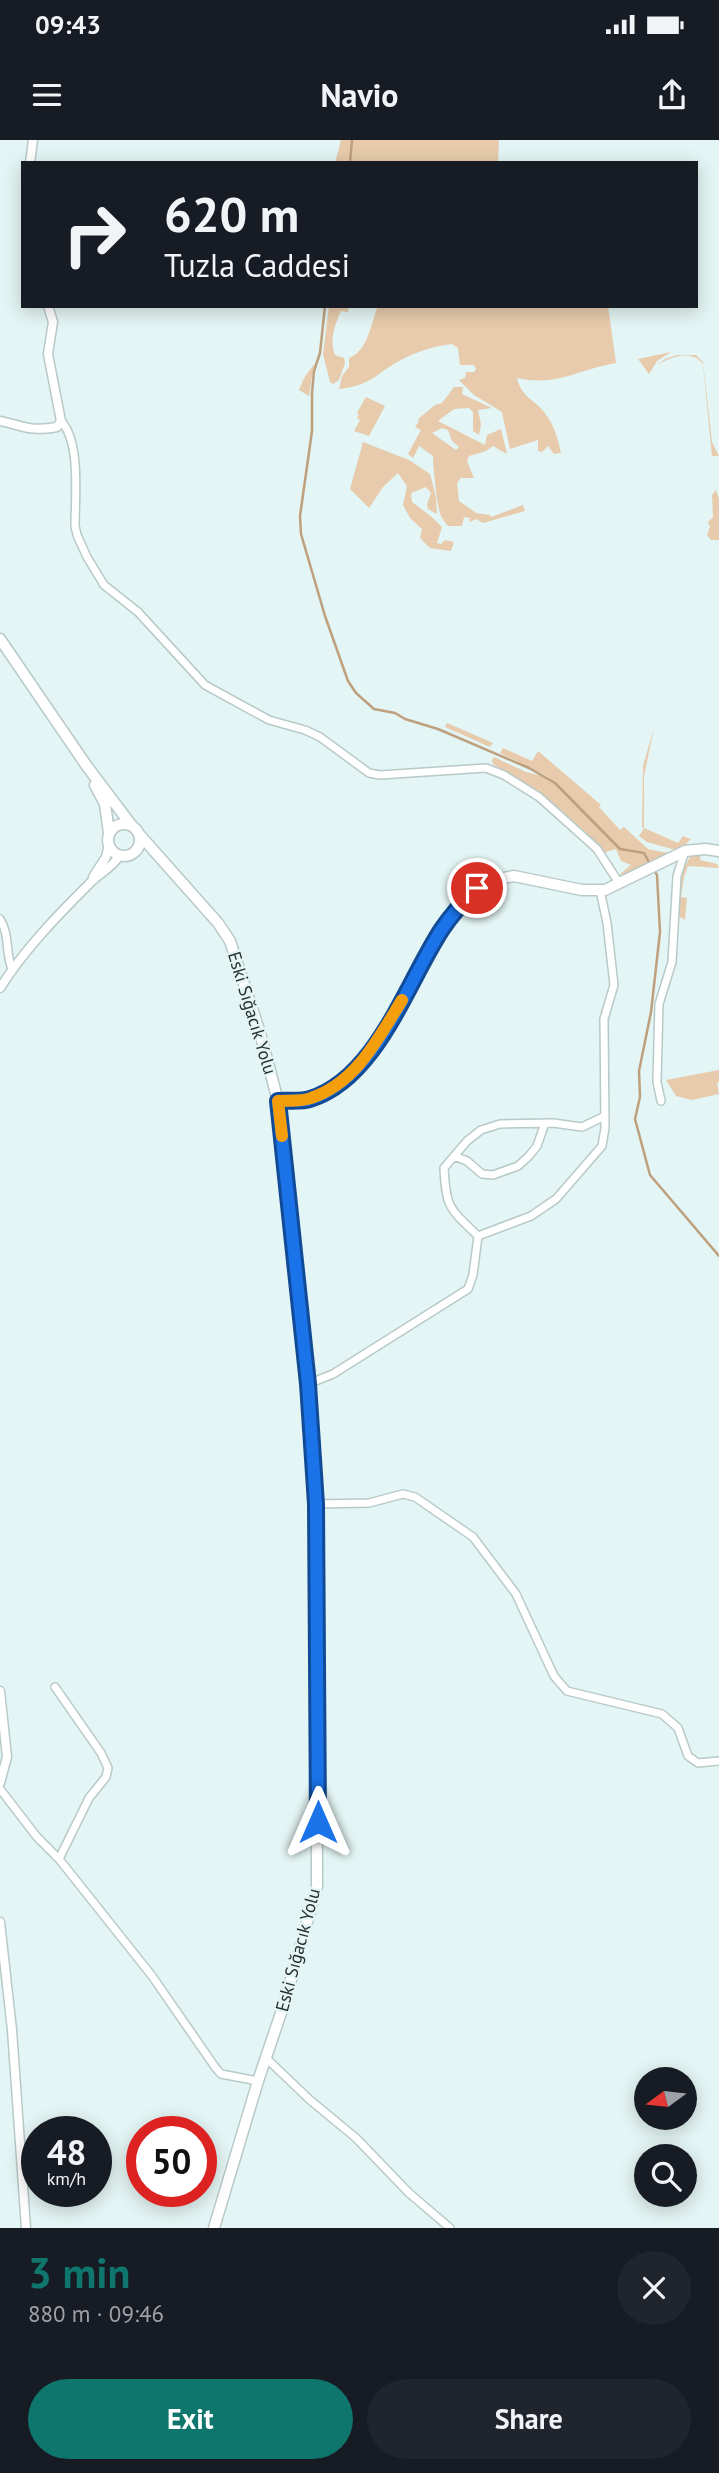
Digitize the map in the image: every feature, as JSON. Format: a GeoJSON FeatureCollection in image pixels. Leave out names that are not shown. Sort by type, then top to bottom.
{"type":"FeatureCollection","features":[{"type":"Feature","properties":{"kind":"main road"},"geometry":{"type":"LineString","coordinates":[[0,639],[86,765],[104,804],[109,839],[125,855],[159,858]]}},
{"type":"Feature","properties":{"kind":"main road","name":"Eski Sığacık Yolu"},"geometry":{"type":"LineString","coordinates":[[86,765],[135,830],[218,923],[230,941],[260,1033],[278,1101],[308,1384],[316,1504],[317,1885],[286,1998],[214,2228]]}},
{"type":"Feature","properties":{"kind":"main road"},"geometry":{"type":"LineString","coordinates":[[109,839],[112,829],[122,824],[135,830],[140,844],[125,855]]}},
{"type":"Feature","properties":{"kind":"main road"},"geometry":{"type":"LineString","coordinates":[[278,1101],[309,1099],[338,1085],[363,1062],[410,988],[442,929],[477,888],[493,880],[514,876],[582,890],[605,890],[685,851],[719,851]]}},
{"type":"Feature","properties":{"kind":"street"},"geometry":{"type":"LineString","coordinates":[[30,161],[33,140]]}},
{"type":"Feature","properties":{"kind":"street"},"geometry":{"type":"LineString","coordinates":[[48,308],[52,322],[48,355],[61,421],[66,426],[74,449],[76,535],[104,585],[138,612],[205,685],[269,720],[320,737],[369,773],[486,768],[504,775],[539,797],[597,849],[619,883]]}},
{"type":"Feature","properties":{"kind":"street"},"geometry":{"type":"LineString","coordinates":[[0,421],[18,424],[30,430],[57,427],[61,421]]}},
{"type":"Feature","properties":{"kind":"street"},"geometry":{"type":"LineString","coordinates":[[90,883],[106,857],[109,839]]}},
{"type":"Feature","properties":{"kind":"street"},"geometry":{"type":"LineString","coordinates":[[661,1101],[657,1082],[659,1004],[672,962],[677,876],[685,851]]}},
{"type":"Feature","properties":{"kind":"street"},"geometry":{"type":"LineString","coordinates":[[0,988],[12,969],[90,883],[125,855]]}},
{"type":"Feature","properties":{"kind":"street"},"geometry":{"type":"LineString","coordinates":[[478,1236],[531,1216],[556,1199],[602,1146],[605,1116],[604,1019],[614,985],[607,923],[600,890]]}},
{"type":"Feature","properties":{"kind":"street"},"geometry":{"type":"LineString","coordinates":[[0,919],[6,929],[12,969]]}},
{"type":"Feature","properties":{"kind":"street"},"geometry":{"type":"LineString","coordinates":[[478,1236],[450,1209],[446,1199],[444,1168],[481,1130],[500,1124],[544,1123],[582,1127],[605,1116]]}},
{"type":"Feature","properties":{"kind":"street"},"geometry":{"type":"LineString","coordinates":[[454,1156],[467,1161],[482,1174],[493,1175],[518,1166],[537,1146],[544,1123]]}},
{"type":"Feature","properties":{"kind":"street"},"geometry":{"type":"LineString","coordinates":[[308,1384],[333,1374],[467,1289],[478,1236]]}},
{"type":"Feature","properties":{"kind":"street"},"geometry":{"type":"LineString","coordinates":[[316,1504],[369,1503],[403,1494],[415,1497],[473,1537],[516,1594],[554,1676],[567,1691],[662,1714],[678,1728],[688,1756],[698,1763],[719,1761]]}},
{"type":"Feature","properties":{"kind":"street"},"geometry":{"type":"LineString","coordinates":[[55,1687],[101,1753],[108,1768],[106,1777],[89,1798],[59,1859]]}},
{"type":"Feature","properties":{"kind":"street"},"geometry":{"type":"LineString","coordinates":[[0,1690],[7,1757],[0,1783]]}},
{"type":"Feature","properties":{"kind":"street"},"geometry":{"type":"LineString","coordinates":[[0,1789],[152,1976],[221,2074],[258,2081]]}},
{"type":"Feature","properties":{"kind":"street"},"geometry":{"type":"LineString","coordinates":[[0,1800],[15,1808]]}},
{"type":"Feature","properties":{"kind":"street"},"geometry":{"type":"LineString","coordinates":[[0,1922],[12,2029],[26,2228]]}},
{"type":"Feature","properties":{"kind":"street"},"geometry":{"type":"LineString","coordinates":[[266,2058],[310,2100],[356,2138],[409,2193],[450,2228]]}},
{"type":"Feature","properties":{"kind":"shaded area"},"geometry":{"type":"Polygon","coordinates":[[[341,140],[499,140],[498,161],[336,161],[341,140]]]}},
{"type":"Feature","properties":{"kind":"shaded area"},"geometry":{"type":"Polygon","coordinates":[[[329,308],[349,308],[348,312],[341,311],[334,332],[335,355],[344,358],[345,363],[339,380],[333,384],[330,382],[323,354],[329,308]]]}},
{"type":"Feature","properties":{"kind":"shaded area"},"geometry":{"type":"Polygon","coordinates":[[[377,308],[608,308],[616,363],[556,379],[517,378],[525,394],[540,407],[550,422],[561,453],[554,454],[548,446],[542,452],[538,451],[538,440],[510,449],[502,412],[474,395],[459,380],[465,378],[466,372],[474,372],[476,369],[474,365],[460,365],[458,348],[452,344],[418,352],[365,383],[339,389],[342,376],[349,367],[349,358],[361,349],[377,308]]]}},
{"type":"Feature","properties":{"kind":"shaded area"},"geometry":{"type":"Polygon","coordinates":[[[671,352],[657,361],[649,374],[638,359],[671,352]]]}},
{"type":"Feature","properties":{"kind":"shaded area"},"geometry":{"type":"Polygon","coordinates":[[[677,355],[696,355],[703,362],[712,442],[719,456],[712,456],[703,364],[693,357],[681,356],[657,365],[665,359],[677,355]]]}},
{"type":"Feature","properties":{"kind":"shaded area"},"geometry":{"type":"Polygon","coordinates":[[[314,364],[309,396],[299,390],[314,364]]]}},
{"type":"Feature","properties":{"kind":"shaded area"},"geometry":{"type":"Polygon","coordinates":[[[454,387],[463,387],[462,394],[492,408],[478,410],[481,424],[479,435],[473,431],[473,412],[469,408],[454,409],[438,421],[485,445],[487,435],[501,429],[507,454],[493,446],[469,456],[467,461],[474,478],[461,478],[457,483],[459,501],[476,513],[491,517],[523,505],[525,511],[483,523],[476,519],[469,522],[470,518],[464,517],[462,526],[446,524],[438,504],[433,456],[419,446],[413,458],[408,454],[421,430],[415,427],[418,419],[435,405],[442,403],[454,387]],[[442,428],[432,433],[456,450],[459,447],[452,441],[448,430],[442,428]]]}},
{"type":"Feature","properties":{"kind":"shaded area"},"geometry":{"type":"Polygon","coordinates":[[[366,397],[385,406],[369,436],[354,431],[360,420],[357,413],[366,397]]]}},
{"type":"Feature","properties":{"kind":"shaded area"},"geometry":{"type":"Polygon","coordinates":[[[363,442],[409,460],[430,474],[437,514],[428,509],[431,493],[426,487],[411,493],[412,502],[442,527],[437,543],[441,544],[445,540],[454,542],[451,551],[430,548],[420,538],[422,529],[410,518],[403,505],[407,486],[398,473],[383,487],[369,508],[350,489],[363,442]]]}},
{"type":"Feature","properties":{"kind":"shaded area"},"geometry":{"type":"Polygon","coordinates":[[[716,490],[719,499],[719,540],[711,540],[707,535],[710,527],[708,522],[713,517],[712,495],[716,490]]]}},
{"type":"Feature","properties":{"kind":"shaded area"},"geometry":{"type":"Polygon","coordinates":[[[447,723],[493,743],[490,747],[445,727],[447,723]]]}},
{"type":"Feature","properties":{"kind":"shaded area"},"geometry":{"type":"Polygon","coordinates":[[[654,728],[644,776],[644,828],[643,766],[654,728]]]}},
{"type":"Feature","properties":{"kind":"shaded area"},"geometry":{"type":"Polygon","coordinates":[[[503,748],[532,761],[538,751],[601,805],[599,807],[620,830],[624,827],[648,849],[673,854],[630,877],[620,874],[631,865],[621,861],[616,849],[603,853],[571,819],[546,798],[493,764],[494,757],[526,772],[550,778],[500,753],[503,748]]]}},
{"type":"Feature","properties":{"kind":"shaded area"},"geometry":{"type":"Polygon","coordinates":[[[644,828],[678,843],[683,836],[691,839],[679,851],[647,842],[639,836],[644,828]]]}},
{"type":"Feature","properties":{"kind":"shaded area"},"geometry":{"type":"Polygon","coordinates":[[[701,852],[700,860],[717,864],[719,868],[688,866],[681,897],[687,898],[685,920],[677,915],[679,878],[692,853],[701,852]]]}},
{"type":"Feature","properties":{"kind":"shaded area"},"geometry":{"type":"Polygon","coordinates":[[[719,1070],[719,1094],[692,1100],[676,1096],[666,1080],[719,1070]]]}},
{"type":"Feature","properties":{"kind":"waterway"},"geometry":{"type":"LineString","coordinates":[[350,161],[352,140]]}},
{"type":"Feature","properties":{"kind":"waterway"},"geometry":{"type":"LineString","coordinates":[[325,308],[320,353],[314,371],[312,431],[300,516],[301,534],[325,616],[348,681],[356,693],[374,709],[395,713],[405,719],[438,729],[529,768],[555,783],[620,849],[644,853],[650,864]]}},
{"type":"Feature","properties":{"kind":"waterway"},"geometry":{"type":"LineString","coordinates":[[654,870],[657,875],[660,932],[651,1012],[639,1071],[640,1097],[635,1119],[650,1175],[719,1256]]}},
{"type":"Feature","properties":{"kind":"slow traffic"},"geometry":{"type":"LineString","coordinates":[[282,1136],[278,1101],[309,1099],[338,1085],[363,1062],[402,1000]]}},
{"type":"Feature","properties":{"kind":"route"},"geometry":{"type":"LineString","coordinates":[[318,1822],[316,1504],[308,1384],[278,1101],[309,1099],[338,1085],[363,1062],[410,988],[442,929],[477,888]]}}]}
